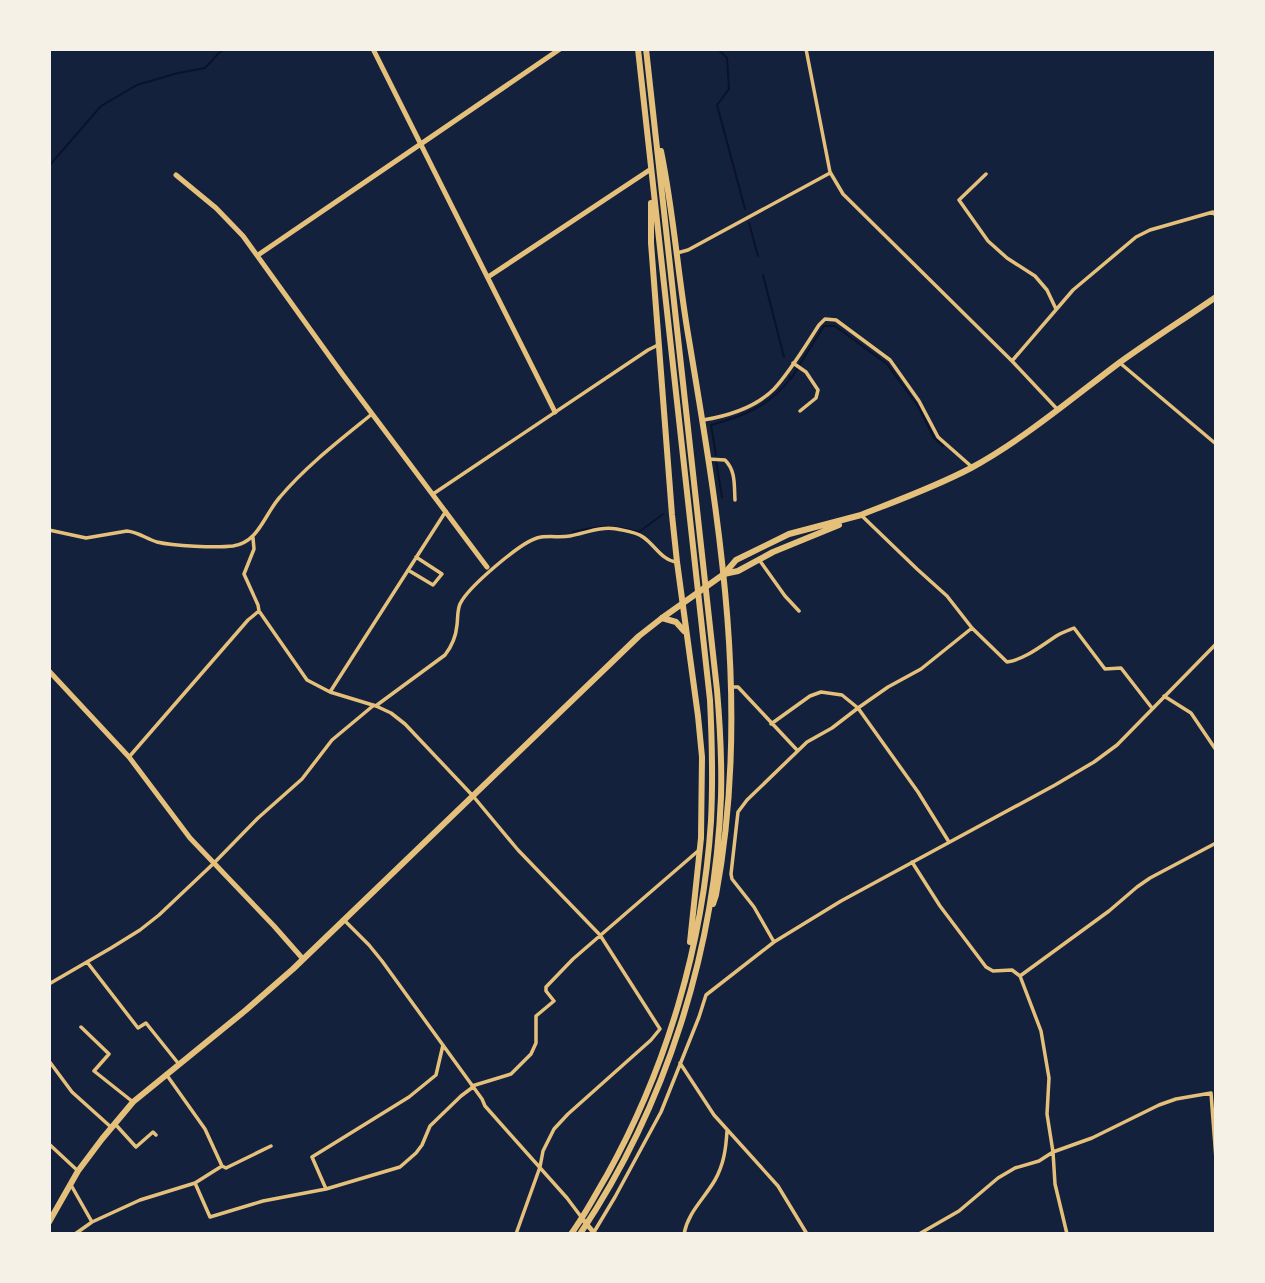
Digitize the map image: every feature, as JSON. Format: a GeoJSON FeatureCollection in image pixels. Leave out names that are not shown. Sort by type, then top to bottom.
{"type":"FeatureCollection","features":[{"type":"Feature","properties":{"kind":"main road"},"geometry":{"type":"LineString","coordinates":[[572,1234],[584,1221],[625,1158],[660,1080],[688,997],[707,918],[721,796],[720,726],[674,374],[638,49]]}},
{"type":"Feature","properties":{"kind":"main road"},"geometry":{"type":"LineString","coordinates":[[580,1234],[638,1114],[663,1051],[686,978],[704,888],[711,821],[712,734],[708,636],[646,49]]}},
{"type":"Feature","properties":{"kind":"main road"},"geometry":{"type":"LineString","coordinates":[[653,115],[664,164],[682,298],[703,420],[724,574],[732,687],[732,762],[727,827],[716,895],[707,918]]}},
{"type":"Feature","properties":{"kind":"main road"},"geometry":{"type":"LineString","coordinates":[[651,169],[651,243],[667,465],[682,603],[701,736],[703,799],[700,849],[686,978]]}},
{"type":"Feature","properties":{"kind":"main road"},"geometry":{"type":"LineString","coordinates":[[724,574],[738,571],[759,559],[926,489],[997,453],[1216,297]]}},
{"type":"Feature","properties":{"kind":"main road"},"geometry":{"type":"LineString","coordinates":[[49,1222],[70,1183],[133,1102],[265,994],[639,636],[724,574],[736,560],[782,537],[861,515]]}},
{"type":"Feature","properties":{"kind":"main road"},"geometry":{"type":"LineString","coordinates":[[662,618],[676,622],[687,636]]}},
{"type":"Feature","properties":{"kind":"street"},"geometry":{"type":"LineString","coordinates":[[373,49],[555,412]]}},
{"type":"Feature","properties":{"kind":"street"},"geometry":{"type":"LineString","coordinates":[[258,256],[560,49]]}},
{"type":"Feature","properties":{"kind":"street"},"geometry":{"type":"LineString","coordinates":[[806,49],[830,172],[843,194],[1058,410]]}},
{"type":"Feature","properties":{"kind":"street"},"geometry":{"type":"LineString","coordinates":[[488,278],[651,169]]}},
{"type":"Feature","properties":{"kind":"street"},"geometry":{"type":"LineString","coordinates":[[677,253],[688,250],[830,172]]}},
{"type":"Feature","properties":{"kind":"street"},"geometry":{"type":"LineString","coordinates":[[986,173],[959,200],[988,241],[1007,258],[1035,276],[1047,290],[1056,309]]}},
{"type":"Feature","properties":{"kind":"street"},"geometry":{"type":"LineString","coordinates":[[176,175],[216,208],[243,236],[487,567]]}},
{"type":"Feature","properties":{"kind":"street"},"geometry":{"type":"LineString","coordinates":[[1012,362],[1073,290],[1136,237],[1150,230],[1213,212],[1216,216]]}},
{"type":"Feature","properties":{"kind":"street"},"geometry":{"type":"LineString","coordinates":[[703,420],[734,413],[766,396],[825,319],[836,320],[890,360],[919,401],[938,437],[972,467]]}},
{"type":"Feature","properties":{"kind":"street"},"geometry":{"type":"LineString","coordinates":[[433,494],[660,344]]}},
{"type":"Feature","properties":{"kind":"street"},"geometry":{"type":"LineString","coordinates":[[793,363],[806,372],[818,390],[816,398],[800,411]]}},
{"type":"Feature","properties":{"kind":"street"},"geometry":{"type":"LineString","coordinates":[[1120,363],[1216,444]]}},
{"type":"Feature","properties":{"kind":"street"},"geometry":{"type":"LineString","coordinates":[[49,530],[86,538],[127,531],[152,541],[179,545],[234,546],[244,543],[253,538],[278,499],[307,469],[372,414]]}},
{"type":"Feature","properties":{"kind":"street"},"geometry":{"type":"LineString","coordinates":[[708,459],[725,460],[732,467],[735,500]]}},
{"type":"Feature","properties":{"kind":"street"},"geometry":{"type":"LineString","coordinates":[[330,692],[446,511]]}},
{"type":"Feature","properties":{"kind":"street"},"geometry":{"type":"LineString","coordinates":[[861,515],[947,596],[972,628],[1007,662],[1074,628],[1105,669],[1121,668],[1152,708]]}},
{"type":"Feature","properties":{"kind":"street"},"geometry":{"type":"LineString","coordinates":[[49,984],[149,922],[178,898],[258,818],[302,779],[332,740],[445,654],[455,639],[458,613],[464,598],[511,553],[537,538],[568,537],[597,528],[614,528],[638,534],[668,561],[677,562]]}},
{"type":"Feature","properties":{"kind":"street"},"geometry":{"type":"LineString","coordinates":[[253,538],[254,549],[244,574],[259,611],[307,680],[330,692],[391,713],[405,724],[473,796],[518,850],[600,935],[660,1029],[652,1040],[554,1129],[543,1151],[516,1234]]}},
{"type":"Feature","properties":{"kind":"street"},"geometry":{"type":"LineString","coordinates":[[408,569],[433,585],[442,575],[416,557]]}},
{"type":"Feature","properties":{"kind":"street"},"geometry":{"type":"LineString","coordinates":[[759,559],[799,611]]}},
{"type":"Feature","properties":{"kind":"street"},"geometry":{"type":"LineString","coordinates":[[129,757],[248,620],[259,611]]}},
{"type":"Feature","properties":{"kind":"street"},"geometry":{"type":"LineString","coordinates":[[774,942],[754,907],[732,879],[738,812],[807,742],[832,728],[888,687],[921,669],[972,628]]}},
{"type":"Feature","properties":{"kind":"street"},"geometry":{"type":"LineString","coordinates":[[343,920],[375,953],[485,1106],[595,1233],[661,1112],[706,995],[774,942],[841,901],[1094,762],[1117,745],[1216,644]]}},
{"type":"Feature","properties":{"kind":"street"},"geometry":{"type":"LineString","coordinates":[[49,671],[129,757],[190,838],[303,959]]}},
{"type":"Feature","properties":{"kind":"street"},"geometry":{"type":"LineString","coordinates":[[732,687],[738,687],[797,750]]}},
{"type":"Feature","properties":{"kind":"street"},"geometry":{"type":"LineString","coordinates":[[771,724],[810,696],[821,692],[842,695],[858,708],[918,792],[949,842]]}},
{"type":"Feature","properties":{"kind":"street"},"geometry":{"type":"LineString","coordinates":[[1164,696],[1191,713],[1216,750]]}},
{"type":"Feature","properties":{"kind":"street"},"geometry":{"type":"LineString","coordinates":[[1020,976],[1110,911],[1150,878],[1216,844]]}},
{"type":"Feature","properties":{"kind":"street"},"geometry":{"type":"LineString","coordinates":[[195,1183],[210,1217],[263,1201],[326,1189],[400,1167],[422,1145],[430,1126],[472,1086],[511,1074],[531,1054],[536,1043],[536,1016],[554,1001],[545,987],[600,935],[700,849]]}},
{"type":"Feature","properties":{"kind":"street"},"geometry":{"type":"LineString","coordinates":[[912,862],[940,906],[986,967],[993,971],[1012,970],[1020,976],[1041,1031],[1049,1078],[1046,1114],[1055,1184],[1067,1234]]}},
{"type":"Feature","properties":{"kind":"street"},"geometry":{"type":"LineString","coordinates":[[87,962],[138,1028],[146,1023],[179,1064]]}},
{"type":"Feature","properties":{"kind":"street"},"geometry":{"type":"LineString","coordinates":[[81,1027],[109,1054],[94,1071],[133,1102]]}},
{"type":"Feature","properties":{"kind":"street"},"geometry":{"type":"LineString","coordinates":[[326,1189],[312,1157],[409,1097],[436,1075],[443,1045]]}},
{"type":"Feature","properties":{"kind":"street"},"geometry":{"type":"LineString","coordinates":[[49,1061],[72,1092],[136,1147],[153,1132],[156,1135]]}},
{"type":"Feature","properties":{"kind":"street"},"geometry":{"type":"LineString","coordinates":[[680,1063],[714,1115],[778,1186],[807,1234]]}},
{"type":"Feature","properties":{"kind":"street"},"geometry":{"type":"LineString","coordinates":[[166,1074],[205,1129],[222,1166]]}},
{"type":"Feature","properties":{"kind":"street"},"geometry":{"type":"LineString","coordinates":[[919,1234],[959,1211],[998,1178],[1015,1168],[1039,1161],[1053,1152],[1091,1138],[1176,1099],[1211,1093],[1216,1159]]}},
{"type":"Feature","properties":{"kind":"street"},"geometry":{"type":"LineString","coordinates":[[684,1234],[692,1211],[716,1178],[724,1160],[727,1130]]}},
{"type":"Feature","properties":{"kind":"street"},"geometry":{"type":"LineString","coordinates":[[49,1144],[79,1171]]}},
{"type":"Feature","properties":{"kind":"street"},"geometry":{"type":"LineString","coordinates":[[75,1234],[92,1222],[140,1200],[195,1183],[222,1166],[226,1168],[271,1146]]}},
{"type":"Feature","properties":{"kind":"street"},"geometry":{"type":"LineString","coordinates":[[70,1183],[92,1222]]}},
{"type":"Feature","properties":{"kind":"waterway"},"geometry":{"type":"LineString","coordinates":[[49,166],[101,106],[137,85],[205,68],[225,49]]}},
{"type":"Feature","properties":{"kind":"waterway"},"geometry":{"type":"LineString","coordinates":[[718,49],[727,58],[729,89],[717,105],[745,209]]}},
{"type":"Feature","properties":{"kind":"waterway"},"geometry":{"type":"LineString","coordinates":[[749,223],[758,256]]}},
{"type":"Feature","properties":{"kind":"waterway"},"geometry":{"type":"LineString","coordinates":[[763,275],[784,357]]}},
{"type":"Feature","properties":{"kind":"waterway"},"geometry":{"type":"LineString","coordinates":[[800,364],[824,326],[835,326],[887,364],[918,406],[934,438],[943,446]]}},
{"type":"Feature","properties":{"kind":"waterway"},"geometry":{"type":"LineString","coordinates":[[791,379],[797,369]]}},
{"type":"Feature","properties":{"kind":"waterway"},"geometry":{"type":"LineString","coordinates":[[716,455],[711,425],[745,414],[764,403],[782,388],[790,376]]}},
{"type":"Feature","properties":{"kind":"waterway"},"geometry":{"type":"LineString","coordinates":[[716,461],[722,497]]}},
{"type":"Feature","properties":{"kind":"waterway"},"geometry":{"type":"LineString","coordinates":[[573,532],[606,527],[639,532],[663,514]]}}]}
